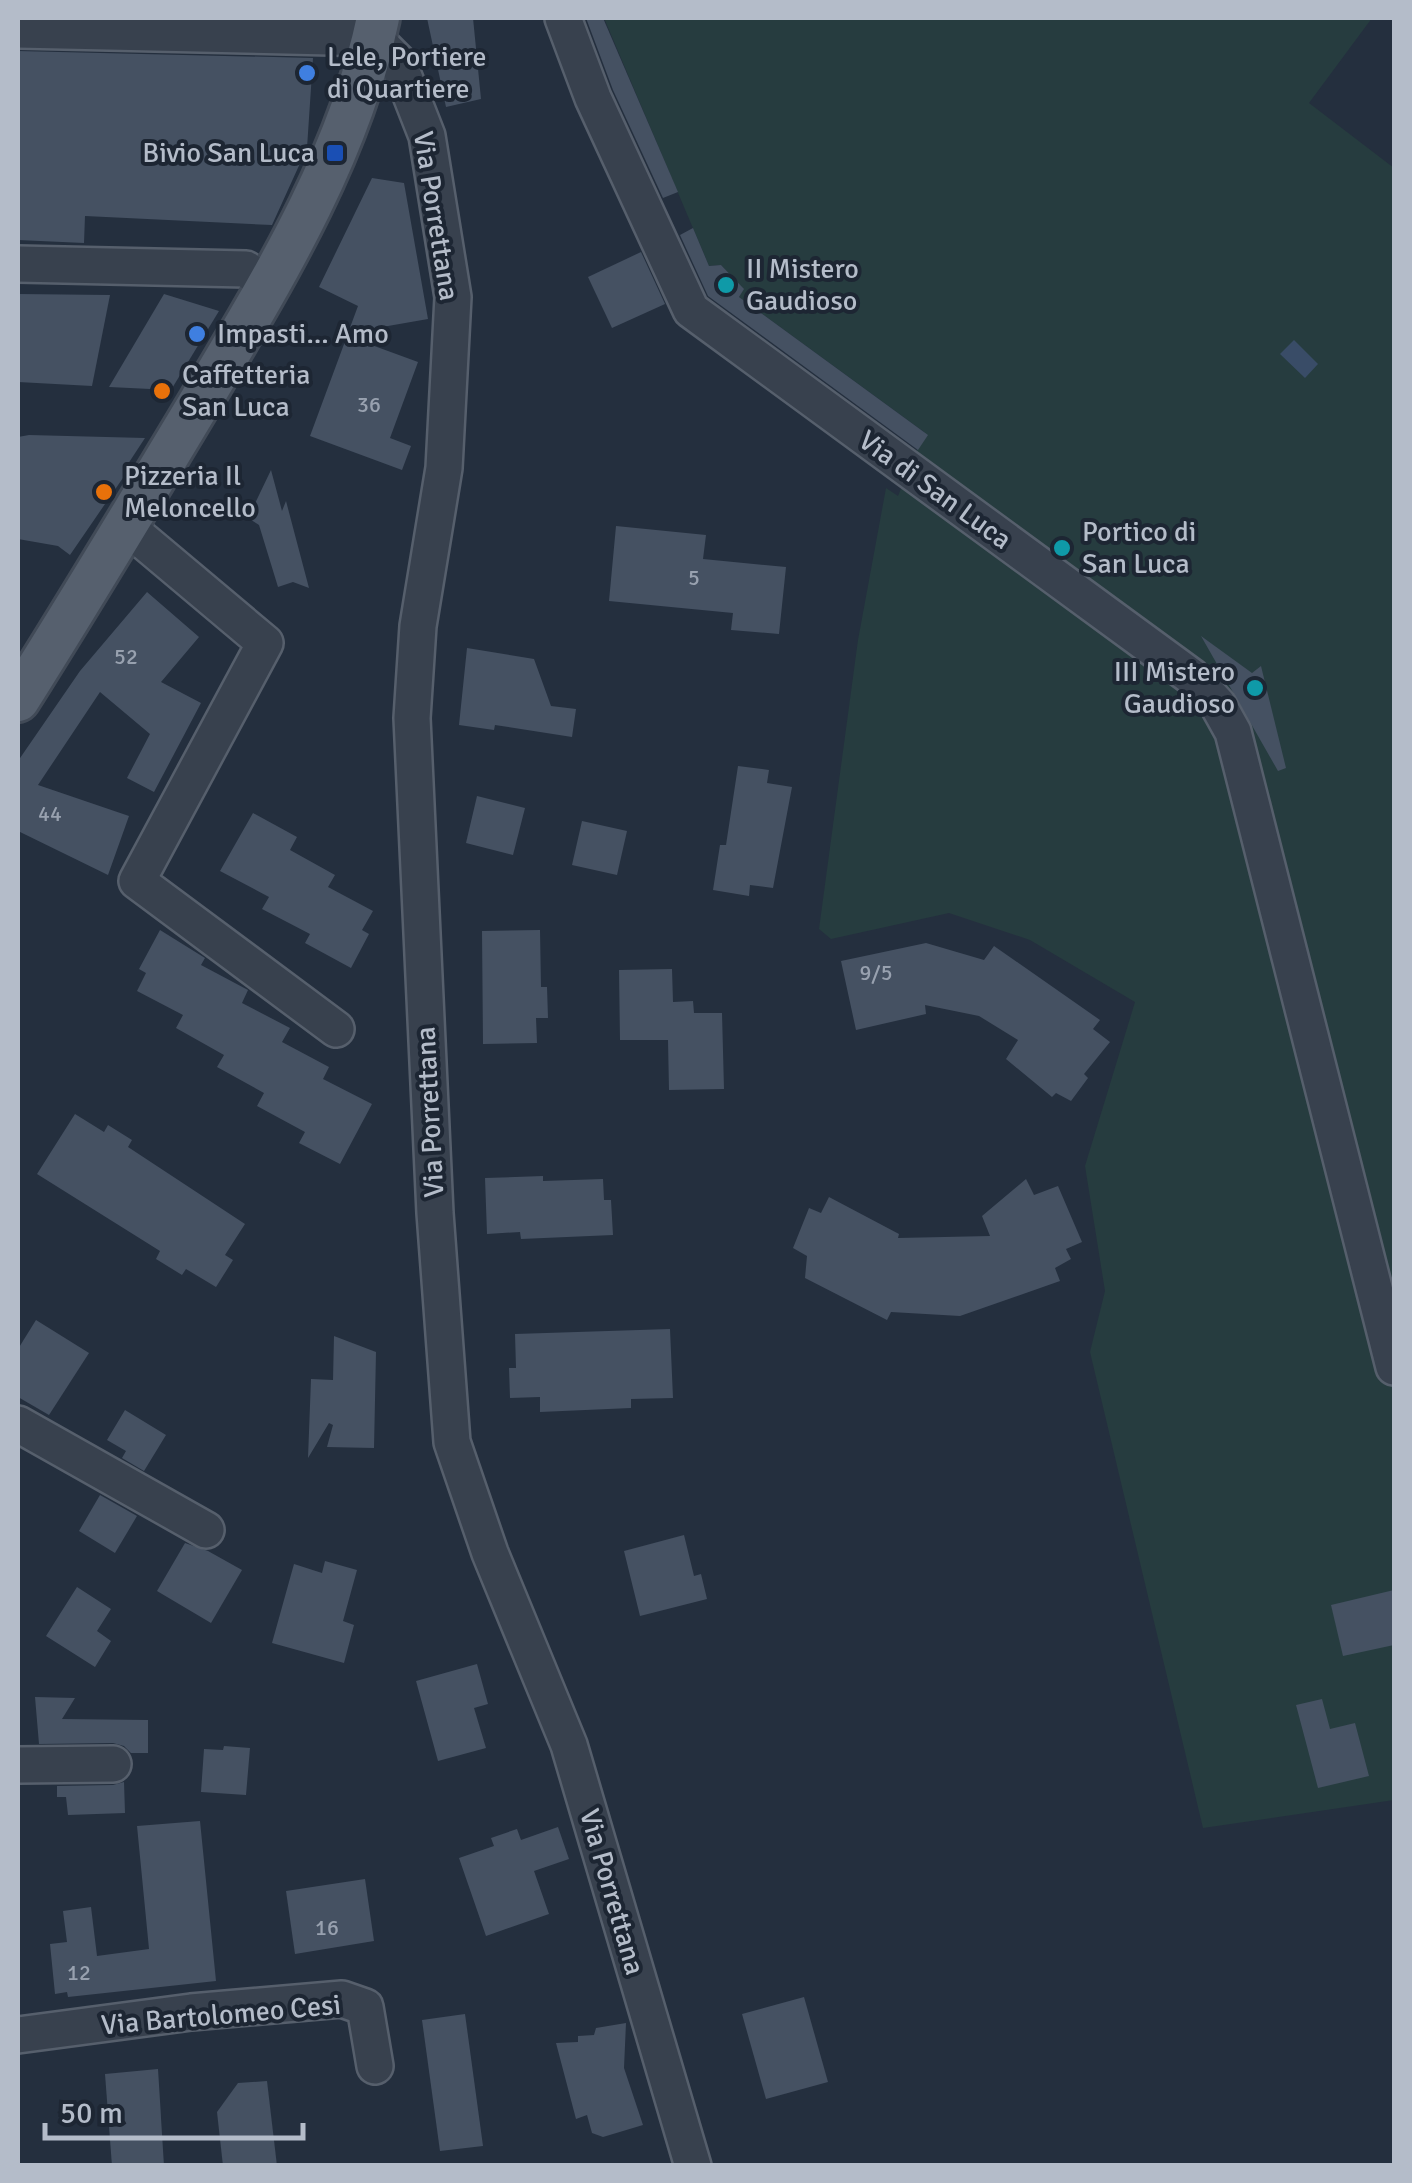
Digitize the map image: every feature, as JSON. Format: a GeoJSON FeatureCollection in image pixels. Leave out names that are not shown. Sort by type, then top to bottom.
{"type":"FeatureCollection","features":[{"type":"Feature","properties":{"kind":"main road"},"geometry":{"type":"LineString","coordinates":[[18,700],[269,286],[335,153],[376,28]]}},
{"type":"Feature","properties":{"kind":"street","name":"Via di San Luca"},"geometry":{"type":"LineString","coordinates":[[563,18],[593,98],[691,310],[1192,677],[1218,705],[1232,732],[1394,1367]]}},
{"type":"Feature","properties":{"kind":"street"},"geometry":{"type":"LineString","coordinates":[[18,30],[376,28]]}},
{"type":"Feature","properties":{"kind":"street","name":"Via Porrettana"},"geometry":{"type":"LineString","coordinates":[[376,28],[398,62],[427,136],[453,297],[444,468],[418,626],[412,718],[435,1213],[452,1442],[490,1553],[569,1745],[692,2166]]}},
{"type":"Feature","properties":{"kind":"street"},"geometry":{"type":"LineString","coordinates":[[18,264],[246,269],[269,286]]}},
{"type":"Feature","properties":{"kind":"street"},"geometry":{"type":"LineString","coordinates":[[127,526],[265,643],[137,881],[336,1029]]}},
{"type":"Feature","properties":{"kind":"street"},"geometry":{"type":"LineString","coordinates":[[18,1424],[206,1530]]}},
{"type":"Feature","properties":{"kind":"street"},"geometry":{"type":"LineString","coordinates":[[18,1765],[113,1764]]}},
{"type":"Feature","properties":{"kind":"street","name":"Via Bartolomeo Cesi"},"geometry":{"type":"LineString","coordinates":[[18,2035],[191,2012],[342,1999],[365,2007],[375,2066]]}},
{"type":"Feature","properties":{"kind":"green space"},"geometry":{"type":"Polygon","coordinates":[[[604,18],[1372,18],[1309,103],[1394,168],[1394,1800],[1203,1828],[1090,1352],[1105,1291],[1085,1166],[1135,1002],[1030,940],[949,913],[831,939],[819,929],[858,640],[886,488],[898,496],[924,432],[739,297],[743,289],[721,265],[709,266],[604,18]]]}},
{"type":"Feature","properties":{"kind":"water"},"geometry":{"type":"Polygon","coordinates":[[[1294,340],[1318,364],[1305,378],[1280,354],[1294,340]]]}},
{"type":"Feature","properties":{"kind":"building"},"geometry":{"type":"Polygon","coordinates":[[[427,18],[473,18],[481,99],[446,107],[427,18]]]}},
{"type":"Feature","properties":{"kind":"building"},"geometry":{"type":"Polygon","coordinates":[[[586,18],[603,18],[678,192],[663,198],[613,90],[586,18]]]}},
{"type":"Feature","properties":{"kind":"building"},"geometry":{"type":"Polygon","coordinates":[[[18,51],[313,58],[307,148],[272,225],[85,216],[84,243],[18,240],[18,51]]]}},
{"type":"Feature","properties":{"kind":"building"},"geometry":{"type":"Polygon","coordinates":[[[372,178],[404,183],[428,319],[348,333],[358,306],[319,287],[372,178]]]}},
{"type":"Feature","properties":{"kind":"building"},"geometry":{"type":"Polygon","coordinates":[[[693,228],[709,266],[721,265],[744,289],[739,297],[928,435],[918,450],[708,296],[680,235],[693,228]]]}},
{"type":"Feature","properties":{"kind":"building"},"geometry":{"type":"Polygon","coordinates":[[[641,252],[665,304],[612,328],[588,277],[641,252]]]}},
{"type":"Feature","properties":{"kind":"building"},"geometry":{"type":"Polygon","coordinates":[[[18,294],[110,295],[92,386],[18,382],[18,294]]]}},
{"type":"Feature","properties":{"kind":"building"},"geometry":{"type":"Polygon","coordinates":[[[164,294],[219,311],[171,390],[109,387],[164,294]]]}},
{"type":"Feature","properties":{"kind":"building"},"geometry":{"type":"Polygon","coordinates":[[[347,336],[418,362],[390,438],[411,446],[402,470],[310,436],[347,336]]]}},
{"type":"Feature","properties":{"kind":"building"},"geometry":{"type":"Polygon","coordinates":[[[18,437],[145,438],[124,470],[127,472],[70,555],[58,546],[18,539],[18,437]]]}},
{"type":"Feature","properties":{"kind":"building"},"geometry":{"type":"Polygon","coordinates":[[[271,470],[282,511],[286,501],[309,588],[293,582],[278,587],[259,525],[248,518],[271,470]]]}},
{"type":"Feature","properties":{"kind":"building"},"geometry":{"type":"Polygon","coordinates":[[[616,526],[706,535],[703,559],[786,567],[779,634],[731,630],[733,613],[609,601],[616,526]]]}},
{"type":"Feature","properties":{"kind":"building"},"geometry":{"type":"Polygon","coordinates":[[[147,592],[199,637],[161,682],[201,703],[154,792],[127,778],[150,734],[100,692],[38,785],[129,816],[108,875],[18,831],[18,761],[80,671],[147,592]]]}},
{"type":"Feature","properties":{"kind":"building"},"geometry":{"type":"Polygon","coordinates":[[[1201,636],[1252,673],[1261,666],[1286,768],[1278,771],[1201,636]]]}},
{"type":"Feature","properties":{"kind":"building"},"geometry":{"type":"Polygon","coordinates":[[[467,648],[534,659],[551,706],[576,709],[572,737],[495,725],[494,730],[459,725],[467,648]]]}},
{"type":"Feature","properties":{"kind":"building"},"geometry":{"type":"Polygon","coordinates":[[[738,766],[769,770],[767,783],[792,787],[773,888],[750,885],[749,896],[713,890],[720,845],[726,845],[738,766]]]}},
{"type":"Feature","properties":{"kind":"building"},"geometry":{"type":"Polygon","coordinates":[[[477,796],[525,808],[513,855],[466,843],[477,796]]]}},
{"type":"Feature","properties":{"kind":"building"},"geometry":{"type":"Polygon","coordinates":[[[253,813],[297,837],[290,850],[335,875],[328,887],[373,911],[362,930],[369,934],[351,968],[305,943],[310,934],[262,909],[269,897],[220,871],[253,813]]]}},
{"type":"Feature","properties":{"kind":"building"},"geometry":{"type":"Polygon","coordinates":[[[582,821],[627,831],[617,875],[572,865],[582,821]]]}},
{"type":"Feature","properties":{"kind":"building"},"geometry":{"type":"Polygon","coordinates":[[[160,930],[205,958],[201,965],[248,990],[242,1003],[290,1028],[282,1042],[329,1067],[323,1079],[372,1104],[340,1164],[299,1143],[305,1132],[257,1106],[264,1093],[217,1067],[224,1055],[176,1028],[183,1015],[137,991],[146,973],[139,969],[160,930]]]}},
{"type":"Feature","properties":{"kind":"building"},"geometry":{"type":"Polygon","coordinates":[[[540,930],[541,987],[547,987],[548,1018],[536,1018],[537,1043],[483,1044],[482,931],[540,930]]]}},
{"type":"Feature","properties":{"kind":"building"},"geometry":{"type":"Polygon","coordinates":[[[926,943],[984,960],[994,946],[1100,1020],[1093,1029],[1110,1042],[1084,1074],[1088,1078],[1071,1101],[1056,1093],[1052,1097],[1006,1059],[1018,1040],[979,1016],[925,1005],[926,1014],[856,1030],[841,961],[926,943]]]}},
{"type":"Feature","properties":{"kind":"building"},"geometry":{"type":"Polygon","coordinates":[[[672,969],[673,1002],[693,1001],[694,1013],[722,1013],[724,1089],[669,1090],[668,1040],[620,1040],[619,970],[672,969]]]}},
{"type":"Feature","properties":{"kind":"building"},"geometry":{"type":"Polygon","coordinates":[[[75,1114],[104,1132],[108,1125],[132,1140],[128,1147],[245,1224],[225,1255],[233,1260],[216,1287],[186,1269],[182,1275],[156,1259],[160,1251],[37,1174],[75,1114]]]}},
{"type":"Feature","properties":{"kind":"building"},"geometry":{"type":"Polygon","coordinates":[[[543,1176],[543,1181],[603,1179],[604,1200],[611,1200],[613,1235],[521,1239],[520,1232],[487,1234],[485,1178],[543,1176]]]}},
{"type":"Feature","properties":{"kind":"building"},"geometry":{"type":"Polygon","coordinates":[[[1026,1179],[1034,1195],[1058,1186],[1082,1242],[1066,1249],[1071,1259],[1055,1268],[1060,1281],[960,1316],[891,1312],[887,1320],[805,1278],[807,1256],[793,1248],[809,1208],[821,1213],[829,1197],[899,1234],[898,1238],[990,1236],[982,1216],[1026,1179]]]}},
{"type":"Feature","properties":{"kind":"building"},"geometry":{"type":"Polygon","coordinates":[[[36,1320],[89,1353],[49,1415],[18,1397],[18,1349],[36,1320]]]}},
{"type":"Feature","properties":{"kind":"building"},"geometry":{"type":"Polygon","coordinates":[[[670,1329],[673,1398],[631,1399],[631,1408],[540,1412],[540,1397],[510,1398],[509,1368],[516,1368],[515,1334],[670,1329]]]}},
{"type":"Feature","properties":{"kind":"building"},"geometry":{"type":"Polygon","coordinates":[[[334,1336],[376,1352],[374,1448],[327,1447],[333,1425],[329,1423],[308,1458],[311,1379],[333,1380],[334,1336]]]}},
{"type":"Feature","properties":{"kind":"building"},"geometry":{"type":"Polygon","coordinates":[[[125,1410],[166,1435],[144,1471],[122,1458],[126,1451],[107,1440],[125,1410]]]}},
{"type":"Feature","properties":{"kind":"building"},"geometry":{"type":"Polygon","coordinates":[[[100,1495],[137,1516],[115,1553],[79,1531],[100,1495]]]}},
{"type":"Feature","properties":{"kind":"building"},"geometry":{"type":"Polygon","coordinates":[[[684,1535],[694,1576],[701,1574],[707,1599],[640,1616],[624,1551],[684,1535]]]}},
{"type":"Feature","properties":{"kind":"building"},"geometry":{"type":"Polygon","coordinates":[[[185,1543],[242,1570],[211,1623],[157,1591],[185,1543]]]}},
{"type":"Feature","properties":{"kind":"building"},"geometry":{"type":"Polygon","coordinates":[[[325,1561],[357,1570],[343,1621],[354,1625],[344,1663],[272,1643],[294,1564],[322,1573],[325,1561]]]}},
{"type":"Feature","properties":{"kind":"building"},"geometry":{"type":"Polygon","coordinates":[[[77,1587],[111,1609],[97,1631],[111,1641],[95,1667],[46,1636],[77,1587]]]}},
{"type":"Feature","properties":{"kind":"building"},"geometry":{"type":"Polygon","coordinates":[[[1394,1590],[1394,1645],[1343,1656],[1331,1605],[1394,1590]]]}},
{"type":"Feature","properties":{"kind":"building"},"geometry":{"type":"Polygon","coordinates":[[[477,1664],[488,1704],[474,1708],[486,1748],[438,1761],[416,1681],[477,1664]]]}},
{"type":"Feature","properties":{"kind":"building"},"geometry":{"type":"Polygon","coordinates":[[[35,1697],[75,1698],[62,1719],[148,1720],[148,1753],[131,1753],[113,1743],[39,1744],[35,1697]]]}},
{"type":"Feature","properties":{"kind":"building"},"geometry":{"type":"Polygon","coordinates":[[[1322,1699],[1330,1729],[1355,1723],[1369,1776],[1318,1788],[1296,1705],[1322,1699]]]}},
{"type":"Feature","properties":{"kind":"building"},"geometry":{"type":"Polygon","coordinates":[[[224,1746],[250,1748],[246,1795],[201,1792],[204,1749],[223,1750],[224,1746]]]}},
{"type":"Feature","properties":{"kind":"building"},"geometry":{"type":"Polygon","coordinates":[[[124,1782],[125,1813],[68,1815],[66,1797],[57,1797],[57,1786],[124,1782]]]}},
{"type":"Feature","properties":{"kind":"building"},"geometry":{"type":"Polygon","coordinates":[[[200,1821],[216,1981],[68,1997],[67,1992],[55,1994],[50,1944],[67,1942],[63,1911],[91,1907],[97,1956],[149,1949],[137,1826],[200,1821]]]}},
{"type":"Feature","properties":{"kind":"building"},"geometry":{"type":"Polygon","coordinates":[[[558,1827],[569,1859],[534,1871],[549,1914],[486,1936],[459,1858],[494,1846],[491,1838],[517,1829],[521,1840],[558,1827]]]}},
{"type":"Feature","properties":{"kind":"building"},"geometry":{"type":"Polygon","coordinates":[[[365,1879],[374,1941],[295,1954],[286,1891],[365,1879]]]}},
{"type":"Feature","properties":{"kind":"building"},"geometry":{"type":"Polygon","coordinates":[[[804,1997],[828,2082],[766,2099],[742,2014],[804,1997]]]}},
{"type":"Feature","properties":{"kind":"building"},"geometry":{"type":"Polygon","coordinates":[[[465,2014],[483,2146],[440,2151],[422,2020],[465,2014]]]}},
{"type":"Feature","properties":{"kind":"building"},"geometry":{"type":"Polygon","coordinates":[[[626,2023],[624,2068],[643,2125],[603,2137],[592,2133],[587,2115],[576,2119],[556,2043],[578,2042],[578,2036],[594,2035],[596,2028],[626,2023]]]}},
{"type":"Feature","properties":{"kind":"building"},"geometry":{"type":"Polygon","coordinates":[[[158,2069],[164,2166],[112,2166],[105,2074],[158,2069]]]}},
{"type":"Feature","properties":{"kind":"building"},"geometry":{"type":"Polygon","coordinates":[[[267,2081],[277,2166],[223,2166],[217,2112],[238,2083],[267,2081]]]}},
{"type":"Feature","properties":{"kind":"place","name":"Lele, Portiere di Quartiere"},"geometry":{"type":"Point","coordinates":[307,73]}},
{"type":"Feature","properties":{"kind":"place","name":"Bivio San Luca"},"geometry":{"type":"Point","coordinates":[335,153]}},
{"type":"Feature","properties":{"kind":"place","name":"II Mistero Gaudioso"},"geometry":{"type":"Point","coordinates":[726,285]}},
{"type":"Feature","properties":{"kind":"place","name":"Impasti… Amo"},"geometry":{"type":"Point","coordinates":[197,334]}},
{"type":"Feature","properties":{"kind":"place","name":"Caffetteria San Luca"},"geometry":{"type":"Point","coordinates":[162,391]}},
{"type":"Feature","properties":{"kind":"place","name":"Pizzeria Il Meloncello"},"geometry":{"type":"Point","coordinates":[104,492]}},
{"type":"Feature","properties":{"kind":"place","name":"Portico di San Luca"},"geometry":{"type":"Point","coordinates":[1062,548]}},
{"type":"Feature","properties":{"kind":"place","name":"III Mistero Gaudioso"},"geometry":{"type":"Point","coordinates":[1255,688]}}]}
